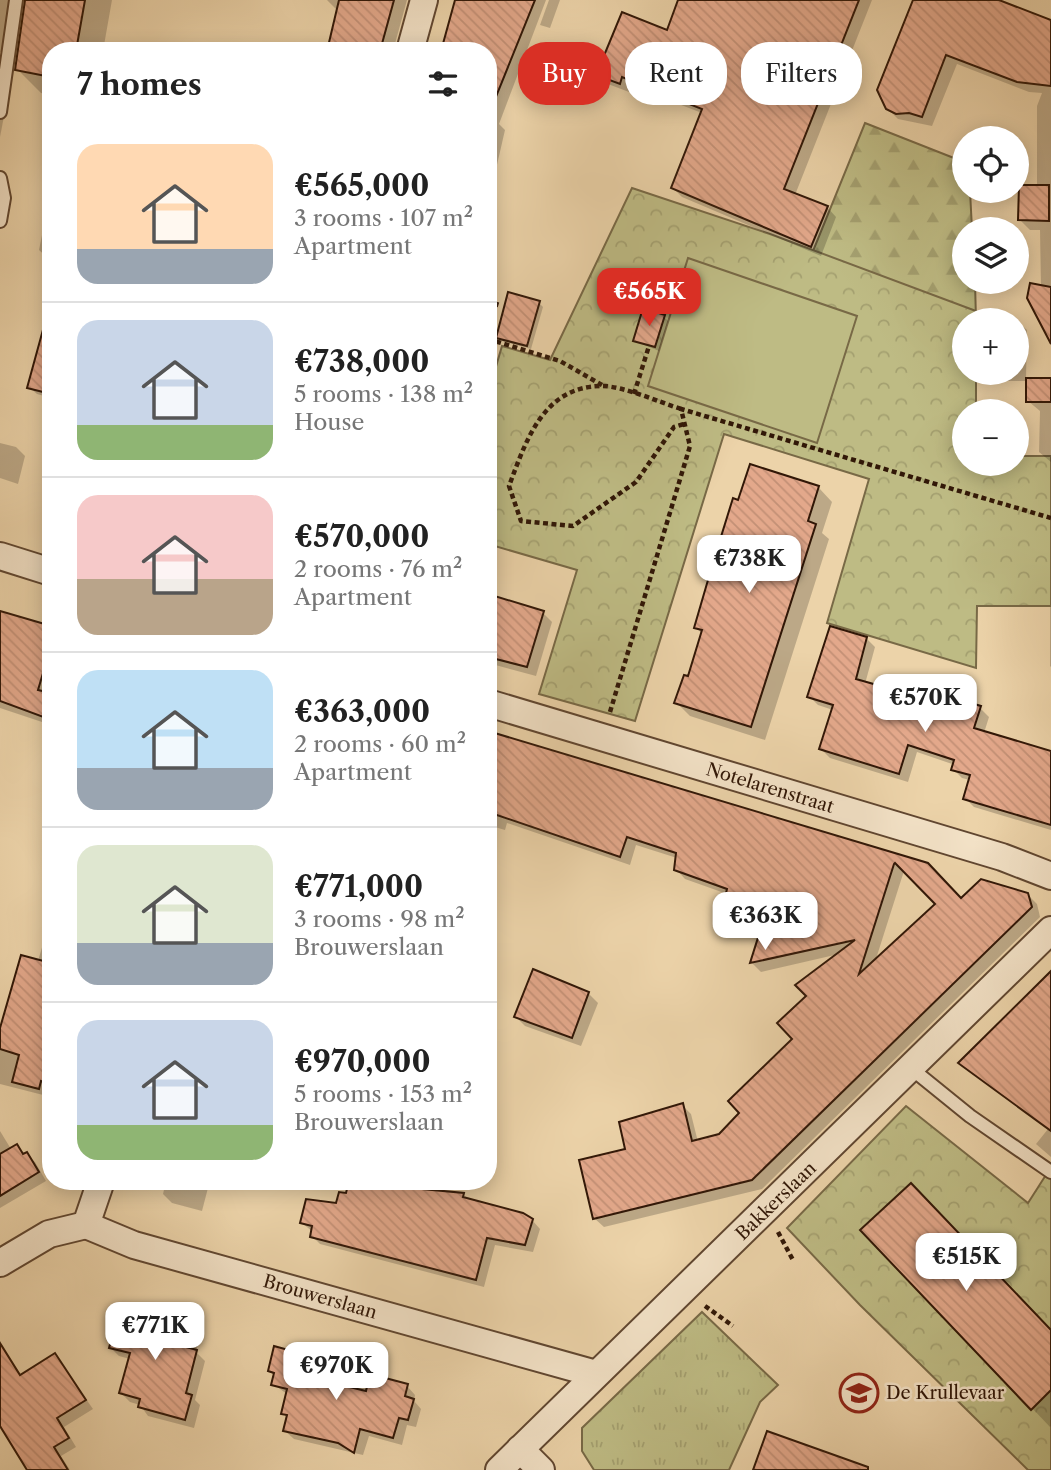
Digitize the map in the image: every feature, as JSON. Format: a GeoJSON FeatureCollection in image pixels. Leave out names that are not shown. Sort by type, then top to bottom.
{"type":"FeatureCollection","features":[{"type":"Feature","properties":{"kind":"street"},"geometry":{"type":"LineString","coordinates":[[412,42],[424,0]]}},
{"type":"Feature","properties":{"kind":"street"},"geometry":{"type":"LineString","coordinates":[[0,556],[42,569]]}},
{"type":"Feature","properties":{"kind":"street","name":"Notelarenstraat"},"geometry":{"type":"LineString","coordinates":[[497,707],[1002,857],[1051,876]]}},
{"type":"Feature","properties":{"kind":"street","name":"Bakkerslaan"},"geometry":{"type":"LineString","coordinates":[[499,1470],[912,1069],[1051,930]]}},
{"type":"Feature","properties":{"kind":"street"},"geometry":{"type":"LineString","coordinates":[[0,1263],[49,1234],[86,1225],[98,1190]]}},
{"type":"Feature","properties":{"kind":"street","name":"Brouwerslaan"},"geometry":{"type":"LineString","coordinates":[[86,1225],[134,1245],[596,1374]]}},
{"type":"Feature","properties":{"kind":"street"},"geometry":{"type":"LineString","coordinates":[[520,1449],[541,1470]]}},
{"type":"Feature","properties":{"kind":"lane"},"geometry":{"type":"LineString","coordinates":[[0,112],[4,57],[16,0]]}},
{"type":"Feature","properties":{"kind":"lane"},"geometry":{"type":"LineString","coordinates":[[0,178],[4,198],[0,221]]}},
{"type":"Feature","properties":{"kind":"lane"},"geometry":{"type":"LineString","coordinates":[[912,1069],[970,1116],[1051,1171]]}},
{"type":"Feature","properties":{"kind":"path"},"geometry":{"type":"LineString","coordinates":[[497,342],[560,361],[603,385],[1051,518]]}},
{"type":"Feature","properties":{"kind":"path"},"geometry":{"type":"LineString","coordinates":[[634,394],[649,346]]}},
{"type":"Feature","properties":{"kind":"path"},"geometry":{"type":"LineString","coordinates":[[603,385],[568,391],[532,425],[509,486],[521,521],[573,526],[636,482],[674,427],[684,424]]}},
{"type":"Feature","properties":{"kind":"path"},"geometry":{"type":"LineString","coordinates":[[602,737],[690,446],[681,409]]}},
{"type":"Feature","properties":{"kind":"path"},"geometry":{"type":"LineString","coordinates":[[778,1231],[794,1262]]}},
{"type":"Feature","properties":{"kind":"path"},"geometry":{"type":"LineString","coordinates":[[704,1305],[733,1326]]}},
{"type":"Feature","properties":{"kind":"green space"},"geometry":{"type":"Polygon","coordinates":[[[865,123],[952,157],[952,203],[971,203],[971,217],[952,217],[952,294],[975,294],[976,308],[952,308],[952,315],[813,251],[865,123]]]}},
{"type":"Feature","properties":{"kind":"green space"},"geometry":{"type":"Polygon","coordinates":[[[632,188],[770,234],[968,308],[952,308],[952,385],[976,385],[976,399],[952,399],[952,476],[1029,476],[1029,456],[1051,456],[1051,606],[977,606],[976,668],[827,623],[869,479],[724,434],[635,721],[539,694],[577,570],[497,547],[497,363],[502,346],[550,360],[632,188]]]}},
{"type":"Feature","properties":{"kind":"green space"},"geometry":{"type":"Polygon","coordinates":[[[688,258],[857,316],[817,443],[648,386],[688,258]]]}},
{"type":"Feature","properties":{"kind":"green space"},"geometry":{"type":"Polygon","coordinates":[[[906,1106],[1028,1203],[1051,1167],[1051,1470],[1028,1470],[860,1305],[787,1228],[906,1106]]]}},
{"type":"Feature","properties":{"kind":"green space"},"geometry":{"type":"Polygon","coordinates":[[[702,1312],[778,1385],[760,1402],[729,1470],[594,1470],[582,1451],[582,1428],[702,1312]]]}},
{"type":"Feature","properties":{"kind":"building"},"geometry":{"type":"Polygon","coordinates":[[[25,0],[85,0],[78,42],[42,42],[42,75],[15,70],[25,0]]]}},
{"type":"Feature","properties":{"kind":"building"},"geometry":{"type":"Polygon","coordinates":[[[339,0],[394,0],[382,42],[329,42],[339,0]]]}},
{"type":"Feature","properties":{"kind":"building"},"geometry":{"type":"Polygon","coordinates":[[[455,0],[535,0],[497,94],[497,42],[443,42],[455,0]]]}},
{"type":"Feature","properties":{"kind":"building"},"geometry":{"type":"Polygon","coordinates":[[[678,0],[859,0],[842,42],[741,42],[741,105],[817,105],[784,189],[828,206],[811,247],[671,188],[702,109],[692,105],[727,105],[727,42],[625,42],[625,78],[622,77],[620,84],[611,81],[610,42],[622,12],[667,30],[678,0]]]}},
{"type":"Feature","properties":{"kind":"building"},"geometry":{"type":"Polygon","coordinates":[[[913,0],[999,0],[1051,20],[1051,86],[1017,82],[946,55],[922,117],[909,113],[896,114],[886,109],[877,90],[913,0]]]}},
{"type":"Feature","properties":{"kind":"building"},"geometry":{"type":"Polygon","coordinates":[[[1029,185],[1049,185],[1049,221],[1018,217],[1018,203],[1029,203],[1029,185]]]}},
{"type":"Feature","properties":{"kind":"building"},"geometry":{"type":"Polygon","coordinates":[[[1030,283],[1051,287],[1051,344],[1027,298],[1030,283]]]}},
{"type":"Feature","properties":{"kind":"building"},"geometry":{"type":"Polygon","coordinates":[[[508,292],[540,301],[527,346],[497,338],[508,292]]]}},
{"type":"Feature","properties":{"kind":"building"},"geometry":{"type":"Polygon","coordinates":[[[643,308],[665,315],[655,347],[633,341],[643,308]]]}},
{"type":"Feature","properties":{"kind":"building"},"geometry":{"type":"Polygon","coordinates":[[[42,333],[42,392],[27,388],[42,333]]]}},
{"type":"Feature","properties":{"kind":"building"},"geometry":{"type":"Polygon","coordinates":[[[1029,378],[1051,378],[1051,402],[1029,402],[1029,399],[1026,399],[1029,378]]]}},
{"type":"Feature","properties":{"kind":"building"},"geometry":{"type":"Polygon","coordinates":[[[750,464],[819,486],[808,521],[816,524],[751,727],[674,703],[684,675],[688,676],[702,630],[694,628],[733,498],[738,500],[750,464]]]}},
{"type":"Feature","properties":{"kind":"building"},"geometry":{"type":"Polygon","coordinates":[[[497,597],[544,611],[527,667],[497,659],[497,597]]]}},
{"type":"Feature","properties":{"kind":"building"},"geometry":{"type":"Polygon","coordinates":[[[0,611],[42,623],[42,676],[38,690],[42,691],[42,717],[0,701],[0,611]]]}},
{"type":"Feature","properties":{"kind":"building"},"geometry":{"type":"Polygon","coordinates":[[[830,626],[867,637],[856,679],[930,700],[933,692],[981,706],[974,728],[1051,751],[1051,825],[963,799],[970,775],[951,770],[954,760],[908,745],[899,774],[819,749],[833,705],[807,697],[830,626]]]}},
{"type":"Feature","properties":{"kind":"building"},"geometry":{"type":"Polygon","coordinates":[[[497,734],[928,863],[961,898],[981,879],[1028,893],[1032,907],[752,1180],[593,1219],[579,1160],[625,1149],[619,1122],[683,1103],[692,1141],[719,1134],[739,1113],[728,1101],[792,1039],[777,1023],[806,996],[795,985],[855,940],[750,963],[768,906],[726,893],[727,889],[674,870],[676,853],[627,837],[620,857],[497,815],[497,734]],[[895,863],[894,864],[859,974],[935,904],[895,863]]]}},
{"type":"Feature","properties":{"kind":"building"},"geometry":{"type":"Polygon","coordinates":[[[21,955],[42,961],[42,1081],[39,1089],[12,1082],[19,1055],[0,1049],[0,1028],[21,955]]]}},
{"type":"Feature","properties":{"kind":"building"},"geometry":{"type":"Polygon","coordinates":[[[533,969],[589,992],[572,1038],[514,1017],[533,969]]]}},
{"type":"Feature","properties":{"kind":"building"},"geometry":{"type":"Polygon","coordinates":[[[1051,971],[1051,1131],[958,1063],[1051,971]]]}},
{"type":"Feature","properties":{"kind":"building"},"geometry":{"type":"Polygon","coordinates":[[[17,1144],[23,1154],[27,1152],[39,1172],[0,1196],[0,1154],[17,1144]]]}},
{"type":"Feature","properties":{"kind":"building"},"geometry":{"type":"Polygon","coordinates":[[[911,1183],[1051,1330],[1051,1390],[1031,1410],[860,1230],[911,1183]]]}},
{"type":"Feature","properties":{"kind":"building"},"geometry":{"type":"Polygon","coordinates":[[[347,1190],[433,1190],[464,1193],[463,1197],[523,1213],[533,1219],[525,1245],[487,1238],[476,1280],[310,1237],[312,1226],[300,1223],[306,1199],[336,1203],[339,1192],[346,1193],[347,1190]]]}},
{"type":"Feature","properties":{"kind":"building"},"geometry":{"type":"Polygon","coordinates":[[[119,1310],[134,1314],[135,1311],[192,1326],[186,1347],[197,1350],[186,1393],[192,1395],[185,1420],[138,1407],[140,1399],[119,1393],[130,1353],[109,1348],[119,1310]]]}},
{"type":"Feature","properties":{"kind":"building"},"geometry":{"type":"Polygon","coordinates":[[[0,1343],[20,1375],[55,1353],[86,1400],[57,1418],[69,1438],[54,1447],[68,1470],[27,1470],[0,1426],[0,1343]]]}},
{"type":"Feature","properties":{"kind":"building"},"geometry":{"type":"Polygon","coordinates":[[[274,1346],[317,1358],[312,1378],[366,1391],[370,1374],[408,1384],[405,1396],[414,1399],[408,1420],[399,1418],[393,1438],[360,1429],[354,1453],[338,1443],[283,1431],[287,1415],[281,1414],[287,1389],[271,1385],[274,1373],[268,1371],[274,1346]]]}},
{"type":"Feature","properties":{"kind":"building"},"geometry":{"type":"Polygon","coordinates":[[[767,1431],[868,1467],[868,1470],[753,1470],[767,1431]]]}},
{"type":"Feature","properties":{"kind":"place","name":"De Krullevaar"},"geometry":{"type":"Point","coordinates":[859,1393]}}]}
